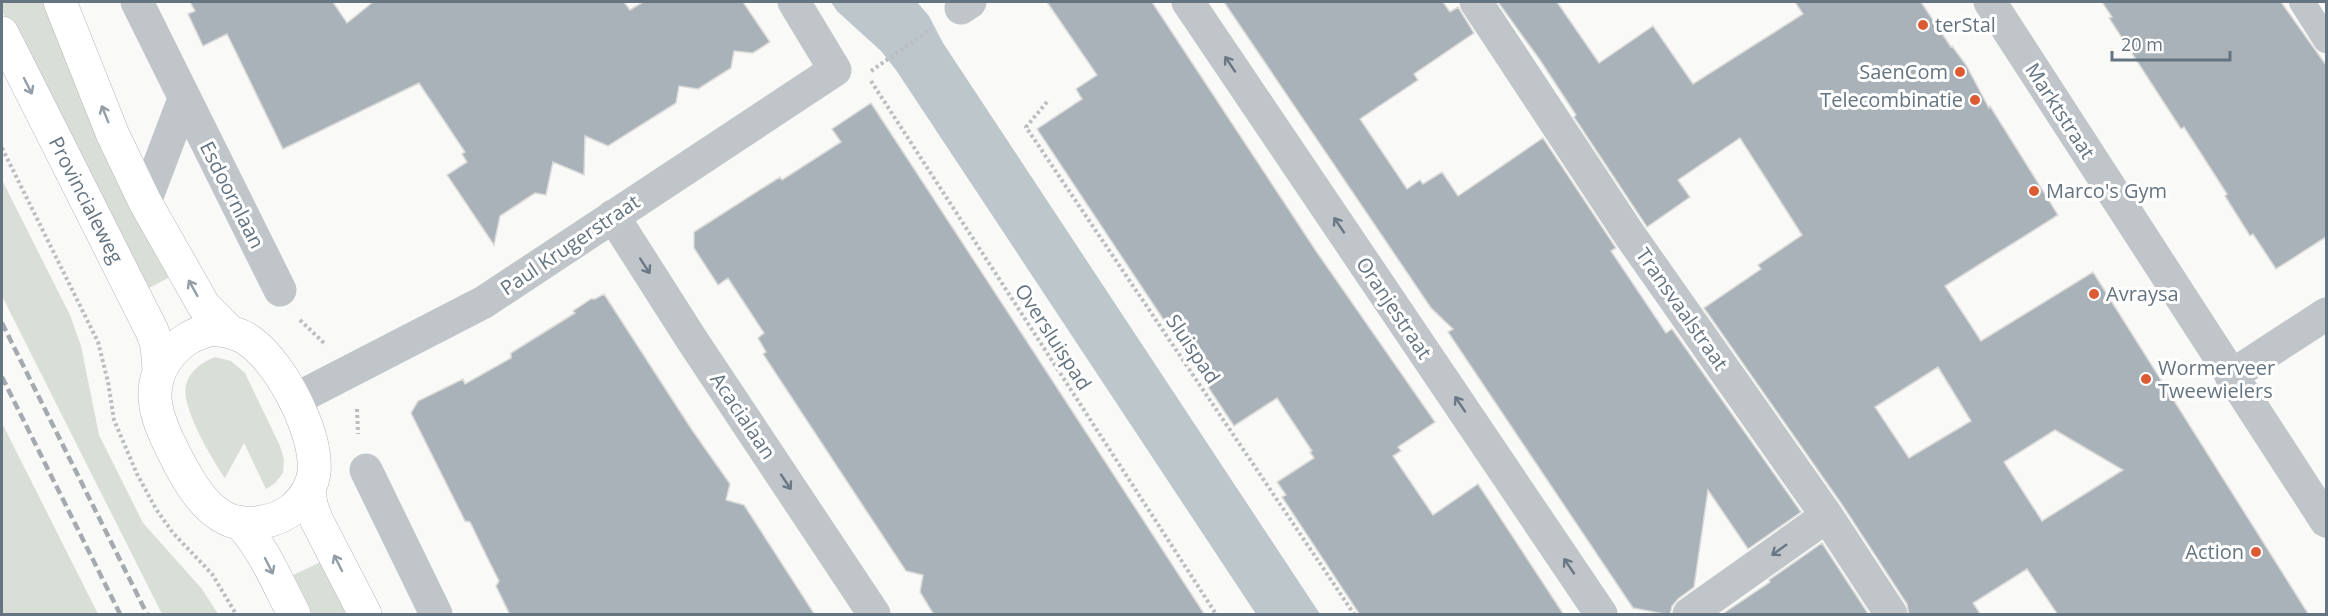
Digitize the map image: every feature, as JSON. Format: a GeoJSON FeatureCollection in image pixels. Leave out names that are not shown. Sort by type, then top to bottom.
{"type":"FeatureCollection","features":[{"type":"Feature","properties":{"kind":"main road"},"geometry":{"type":"LineString","coordinates":[[60,2],[113,135],[145,202],[204,306],[230,332]]}},
{"type":"Feature","properties":{"kind":"main road","name":"Provincialeweg"},"geometry":{"type":"LineString","coordinates":[[2,33],[152,330],[157,345],[159,369]]}},
{"type":"Feature","properties":{"kind":"main road"},"geometry":{"type":"LineString","coordinates":[[212,329],[230,332],[249,340],[265,354],[278,371],[294,400],[312,442],[314,476],[309,490],[286,514],[266,522],[238,522],[225,519],[209,507],[188,480],[159,419],[154,390],[159,369],[175,347],[192,334],[212,329]]}},
{"type":"Feature","properties":{"kind":"main road"},"geometry":{"type":"LineString","coordinates":[[309,490],[311,506],[317,522],[365,615]]}},
{"type":"Feature","properties":{"kind":"main road"},"geometry":{"type":"LineString","coordinates":[[238,522],[252,536],[261,550],[294,615]]}},
{"type":"Feature","properties":{"kind":"street","name":"Esdoornlaan"},"geometry":{"type":"LineString","coordinates":[[137,2],[280,290]]}},
{"type":"Feature","properties":{"kind":"street"},"geometry":{"type":"LineString","coordinates":[[794,2],[850,72]]}},
{"type":"Feature","properties":{"kind":"street","name":"Oranjestraat"},"geometry":{"type":"LineString","coordinates":[[1188,2],[1601,615]]}},
{"type":"Feature","properties":{"kind":"street","name":"Transvaalstraat"},"geometry":{"type":"LineString","coordinates":[[1476,2],[1629,234],[1827,516],[1891,615]]}},
{"type":"Feature","properties":{"kind":"street","name":"Marktstraat"},"geometry":{"type":"LineString","coordinates":[[1990,2],[2326,521]]}},
{"type":"Feature","properties":{"kind":"street"},"geometry":{"type":"LineString","coordinates":[[2302,2],[2326,40]]}},
{"type":"Feature","properties":{"kind":"street","name":"Paul Krugerstraat"},"geometry":{"type":"LineString","coordinates":[[294,400],[483,302],[613,216],[850,72]]}},
{"type":"Feature","properties":{"kind":"street","name":"Esdoornlaan"},"geometry":{"type":"LineString","coordinates":[[145,202],[184,99]]}},
{"type":"Feature","properties":{"kind":"street","name":"Acacialaan"},"geometry":{"type":"LineString","coordinates":[[613,216],[874,615]]}},
{"type":"Feature","properties":{"kind":"street"},"geometry":{"type":"LineString","coordinates":[[2231,376],[2326,314]]}},
{"type":"Feature","properties":{"kind":"street"},"geometry":{"type":"LineString","coordinates":[[366,470],[436,615]]}},
{"type":"Feature","properties":{"kind":"street"},"geometry":{"type":"LineString","coordinates":[[1689,615],[1827,516]]}},
{"type":"Feature","properties":{"kind":"path"},"geometry":{"type":"LineString","coordinates":[[879,66],[933,28]]}},
{"type":"Feature","properties":{"kind":"path","name":"Oversluispad"},"geometry":{"type":"LineString","coordinates":[[850,72],[1216,615]]}},
{"type":"Feature","properties":{"kind":"path","name":"Sluispad"},"geometry":{"type":"LineString","coordinates":[[1047,102],[1026,127],[1354,615]]}},
{"type":"Feature","properties":{"kind":"path"},"geometry":{"type":"LineString","coordinates":[[2,148],[98,342],[114,420],[137,474],[156,509],[173,533],[212,574],[236,615]]}},
{"type":"Feature","properties":{"kind":"shaded area"},"geometry":{"type":"Polygon","coordinates":[[[2,2],[46,2],[172,276],[149,288],[10,28],[2,11],[2,2]]]}},
{"type":"Feature","properties":{"kind":"shaded area"},"geometry":{"type":"Polygon","coordinates":[[[831,2],[917,2],[929,16],[943,43],[1320,614],[1256,614],[896,70],[881,51],[837,11],[831,2]]]}},
{"type":"Feature","properties":{"kind":"shaded area"},"geometry":{"type":"Polygon","coordinates":[[[2,180],[70,315],[81,346],[99,435],[143,523],[202,589],[218,614],[162,614],[2,296],[2,180]]]}},
{"type":"Feature","properties":{"kind":"shaded area"},"geometry":{"type":"Polygon","coordinates":[[[215,357],[231,361],[245,373],[280,446],[284,460],[283,473],[266,489],[244,443],[225,478],[206,447],[193,419],[185,394],[186,385],[190,375],[197,368],[215,357]]]}},
{"type":"Feature","properties":{"kind":"shaded area"},"geometry":{"type":"Polygon","coordinates":[[[2,423],[98,614],[2,614],[2,423]]]}},
{"type":"Feature","properties":{"kind":"shaded area"},"geometry":{"type":"Polygon","coordinates":[[[323,561],[350,614],[312,614],[293,575],[323,561]]]}},
{"type":"Feature","properties":{"kind":"building"},"geometry":{"type":"Polygon","coordinates":[[[190,2],[333,2],[347,23],[373,2],[624,2],[630,10],[643,2],[743,2],[770,42],[753,53],[734,51],[731,68],[698,89],[679,86],[676,103],[608,146],[585,136],[584,175],[553,162],[546,195],[535,193],[500,216],[494,245],[447,175],[467,162],[462,154],[465,152],[419,83],[283,149],[227,34],[203,46],[188,14],[195,11],[190,2]]]}},
{"type":"Feature","properties":{"kind":"building"},"geometry":{"type":"Polygon","coordinates":[[[1047,2],[1152,2],[1316,251],[1435,422],[1398,447],[1401,451],[1393,456],[1433,515],[1478,484],[1564,615],[1360,615],[1282,497],[1286,495],[1277,482],[1314,458],[1310,452],[1312,451],[1277,398],[1234,426],[1037,129],[1082,99],[1076,89],[1097,75],[1047,2]]]}},
{"type":"Feature","properties":{"kind":"building"},"geometry":{"type":"Polygon","coordinates":[[[1224,2],[1443,2],[1450,12],[1458,7],[1474,33],[1414,74],[1418,80],[1360,119],[1407,189],[1420,180],[1423,184],[1442,172],[1458,196],[1543,138],[1616,248],[1611,251],[1666,333],[1672,329],[1801,512],[1748,549],[1708,490],[1694,587],[1672,606],[1670,615],[1633,608],[1448,332],[1453,329],[1431,308],[1224,2]]]}},
{"type":"Feature","properties":{"kind":"building"},"geometry":{"type":"Polygon","coordinates":[[[1498,2],[1557,2],[1599,63],[1653,26],[1693,84],[1803,14],[1795,2],[1921,2],[1966,65],[1989,108],[1990,106],[2058,215],[1945,286],[1981,341],[2093,272],[2309,615],[2058,615],[2027,569],[1973,603],[1981,615],[1909,615],[1907,604],[1843,506],[1704,308],[1761,269],[1758,265],[1802,235],[1740,138],[1678,180],[1690,197],[1647,227],[1574,117],[1576,115],[1498,2]],[[1938,367],[1875,407],[1909,458],[1971,421],[1938,367]],[[2055,430],[2004,462],[2042,521],[2123,470],[2055,430]]]}},
{"type":"Feature","properties":{"kind":"building"},"geometry":{"type":"Polygon","coordinates":[[[2102,2],[2281,2],[2326,65],[2326,237],[2276,269],[2253,234],[2250,236],[2225,196],[2227,194],[2184,127],[2181,129],[2109,18],[2112,17],[2102,2]]]}},
{"type":"Feature","properties":{"kind":"building"},"geometry":{"type":"Polygon","coordinates":[[[871,103],[1205,615],[934,615],[920,592],[923,575],[906,571],[763,354],[766,352],[758,338],[764,333],[728,278],[718,285],[694,248],[694,232],[780,177],[782,180],[841,142],[832,129],[871,103]]]}},
{"type":"Feature","properties":{"kind":"building"},"geometry":{"type":"Polygon","coordinates":[[[604,294],[692,430],[730,484],[726,500],[744,505],[815,615],[510,615],[496,586],[499,581],[470,522],[465,521],[411,413],[418,401],[463,379],[465,384],[511,358],[511,353],[575,313],[573,311],[591,299],[604,294]]]}},
{"type":"Feature","properties":{"kind":"building"},"geometry":{"type":"Polygon","coordinates":[[[1822,543],[1869,615],[1721,615],[1770,582],[1769,580],[1822,543]]]}},
{"type":"Feature","properties":{"kind":"railway"},"geometry":{"type":"LineString","coordinates":[[2,323],[147,614]]}},
{"type":"Feature","properties":{"kind":"railway"},"geometry":{"type":"LineString","coordinates":[[2,377],[120,614]]}},
{"type":"Feature","properties":{"kind":"place","name":"terStal"},"geometry":{"type":"Point","coordinates":[1923,25]}},
{"type":"Feature","properties":{"kind":"place","name":"SaenCom"},"geometry":{"type":"Point","coordinates":[1960,72]}},
{"type":"Feature","properties":{"kind":"place","name":"Telecombinatie"},"geometry":{"type":"Point","coordinates":[1975,100]}},
{"type":"Feature","properties":{"kind":"place","name":"Marco's Gym"},"geometry":{"type":"Point","coordinates":[2034,191]}},
{"type":"Feature","properties":{"kind":"place","name":"Avraysa"},"geometry":{"type":"Point","coordinates":[2094,294]}},
{"type":"Feature","properties":{"kind":"place","name":"Wormerveer Tweewielers"},"geometry":{"type":"Point","coordinates":[2146,379]}},
{"type":"Feature","properties":{"kind":"place","name":"Action"},"geometry":{"type":"Point","coordinates":[2256,552]}}]}
